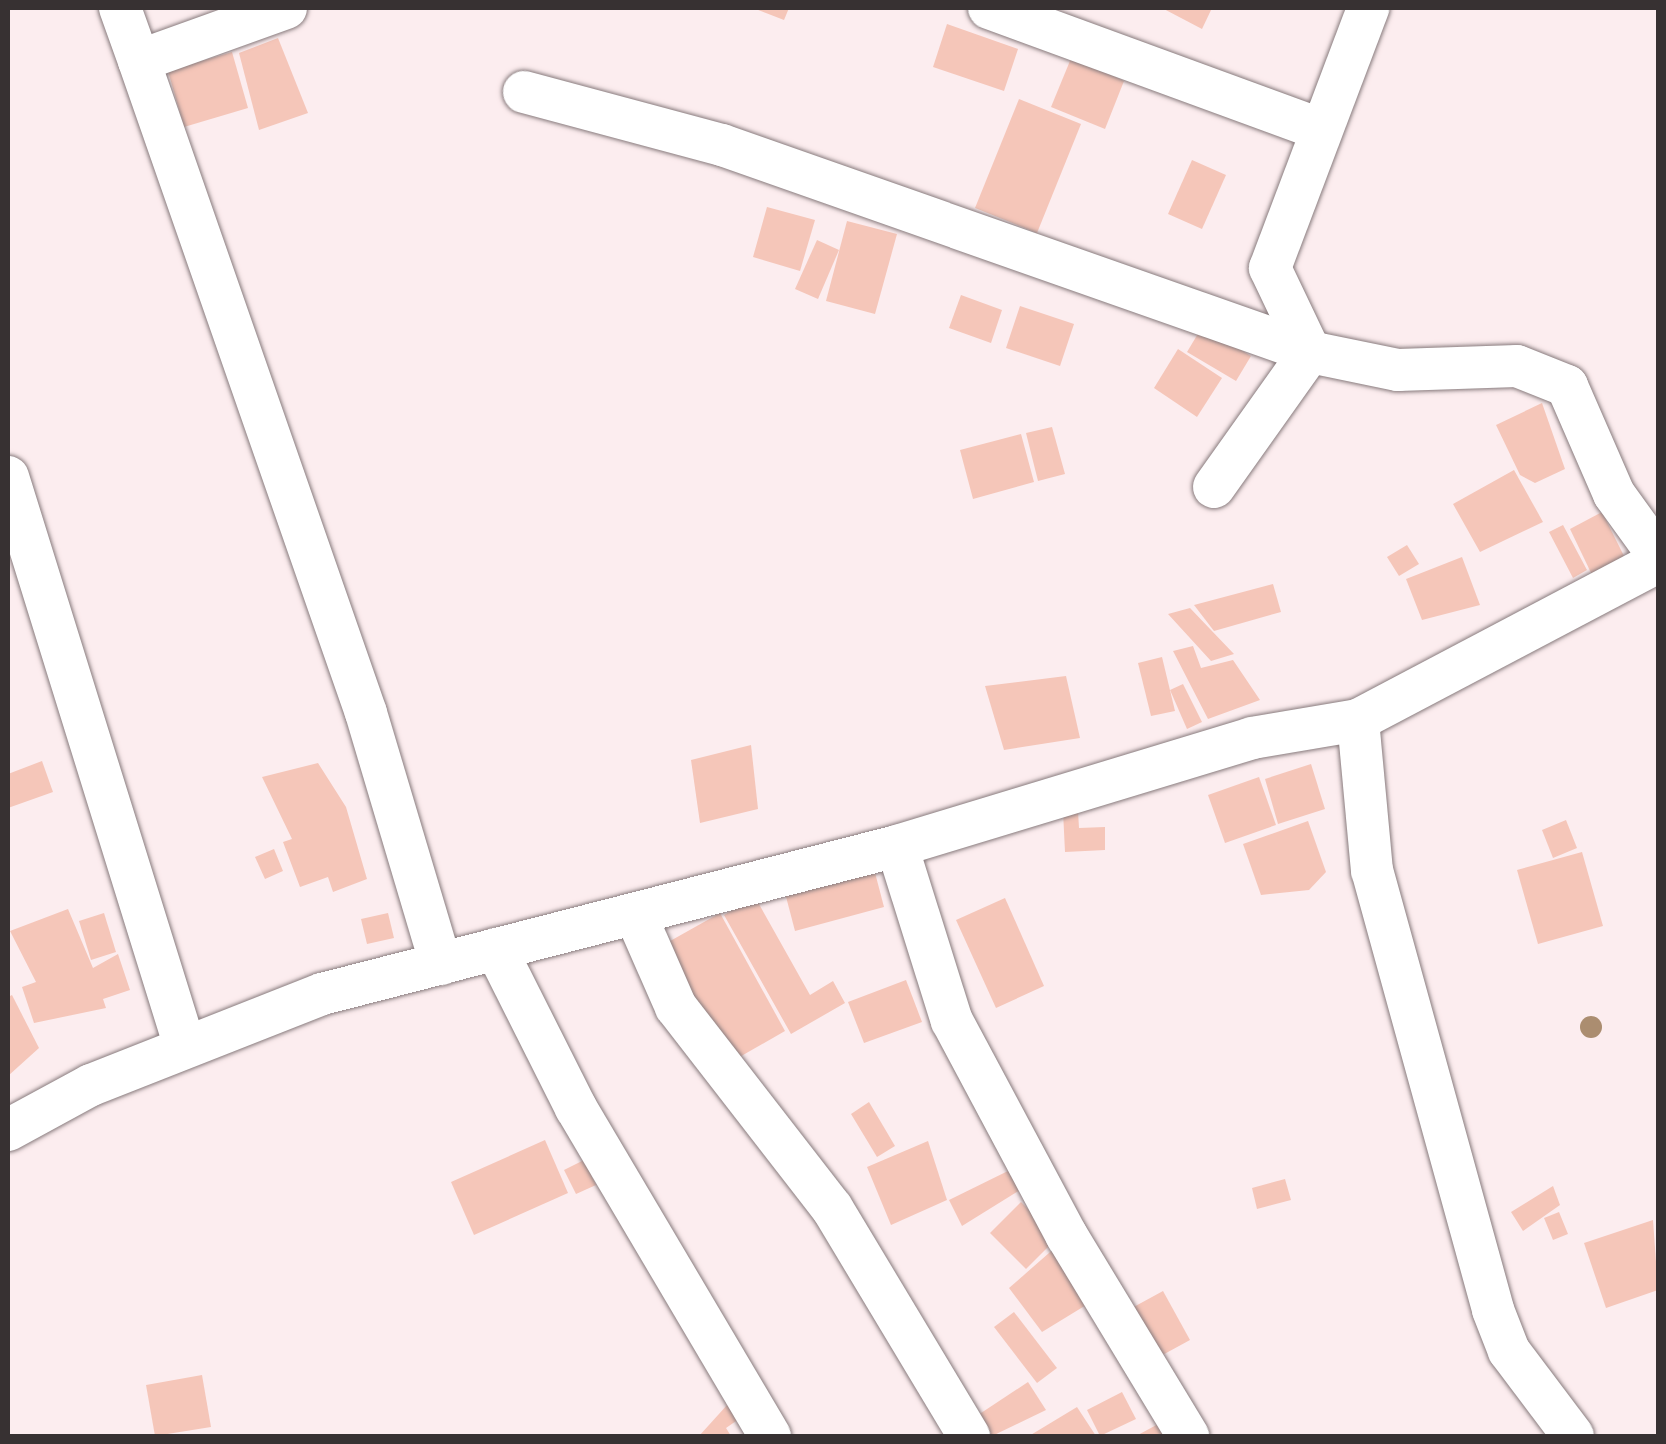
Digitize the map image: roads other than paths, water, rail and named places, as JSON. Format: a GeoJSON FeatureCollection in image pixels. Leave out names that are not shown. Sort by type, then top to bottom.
{"type":"FeatureCollection","features":[{"type":"Feature","properties":{"kind":"street"},"geometry":{"type":"LineString","coordinates":[[120,8],[366,713],[441,964]]}},
{"type":"Feature","properties":{"kind":"street"},"geometry":{"type":"LineString","coordinates":[[139,61],[286,8]]}},
{"type":"Feature","properties":{"kind":"street"},"geometry":{"type":"LineString","coordinates":[[989,8],[1317,128]]}},
{"type":"Feature","properties":{"kind":"street"},"geometry":{"type":"LineString","coordinates":[[1310,352],[1270,268],[1317,128],[1368,8]]}},
{"type":"Feature","properties":{"kind":"street"},"geometry":{"type":"LineString","coordinates":[[8,1130],[185,1047],[322,994],[441,964],[560,926],[636,916],[898,846],[1252,738],[1358,720],[1658,558],[1614,494],[1566,386],[1517,366],[1398,370],[1310,352],[722,144],[524,92]]}},
{"type":"Feature","properties":{"kind":"street"},"geometry":{"type":"LineString","coordinates":[[1214,487],[1310,352]]}},
{"type":"Feature","properties":{"kind":"street"},"geometry":{"type":"LineString","coordinates":[[8,477],[185,1047]]}},
{"type":"Feature","properties":{"kind":"street"},"geometry":{"type":"LineString","coordinates":[[1358,720],[1372,870],[1493,1310],[1509,1351],[1573,1436]]}},
{"type":"Feature","properties":{"kind":"street"},"geometry":{"type":"LineString","coordinates":[[898,846],[952,1021],[1188,1436]]}},
{"type":"Feature","properties":{"kind":"street"},"geometry":{"type":"LineString","coordinates":[[636,916],[676,1008],[832,1208],[969,1436]]}},
{"type":"Feature","properties":{"kind":"street"},"geometry":{"type":"LineString","coordinates":[[496,948],[576,1108],[770,1436]]}}]}
